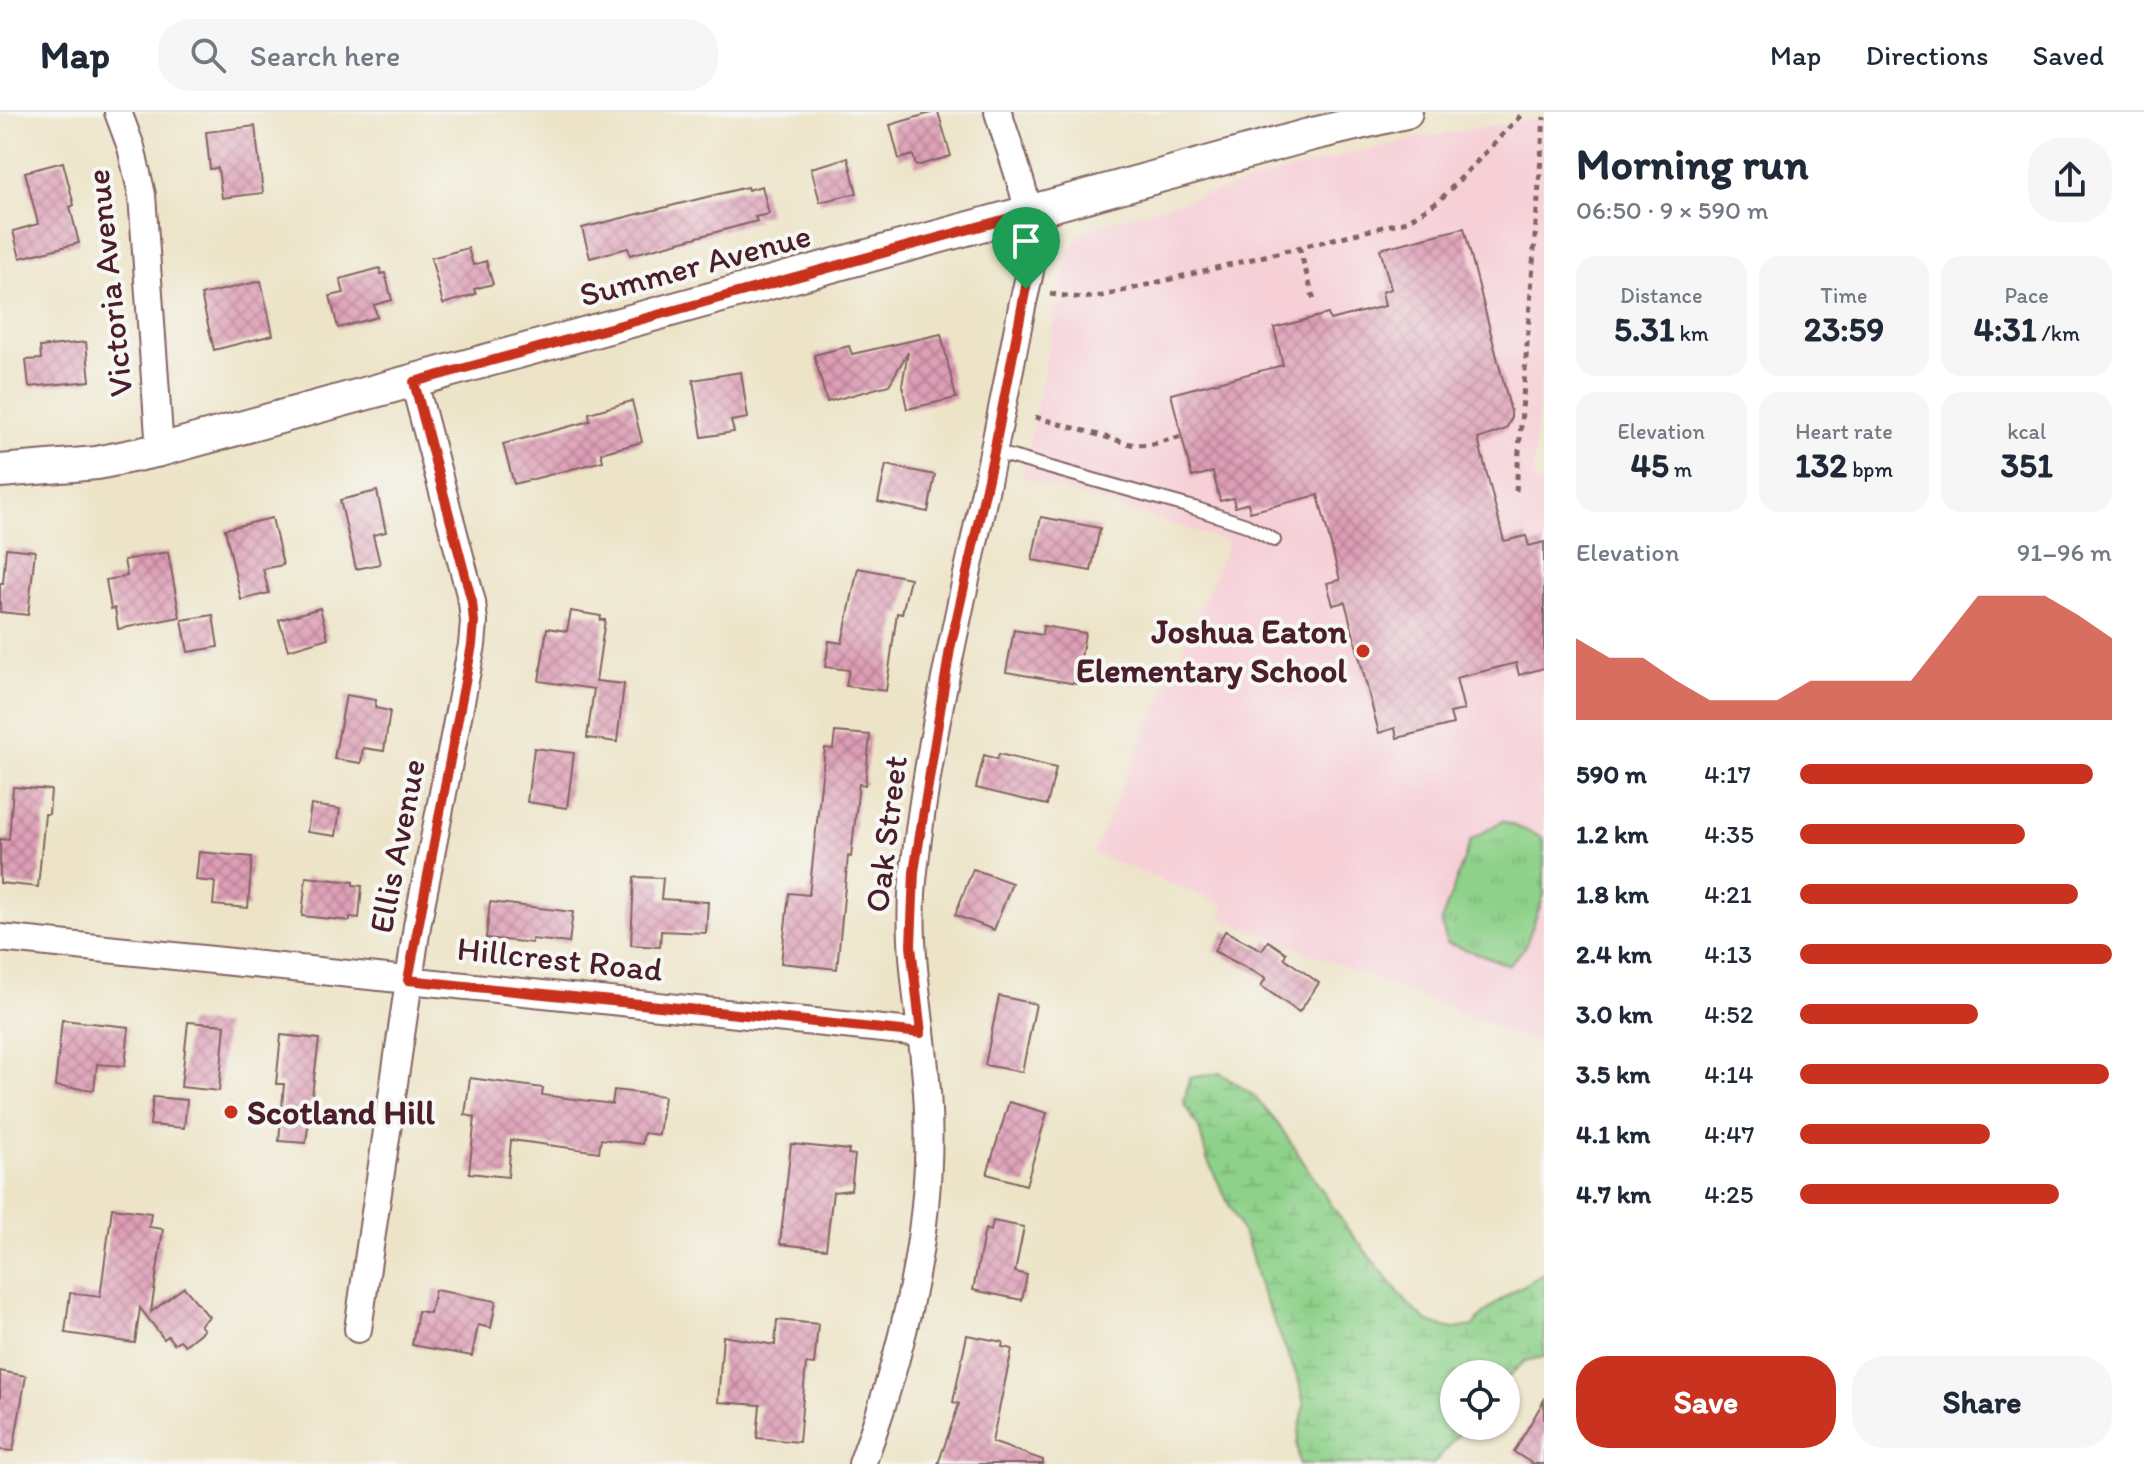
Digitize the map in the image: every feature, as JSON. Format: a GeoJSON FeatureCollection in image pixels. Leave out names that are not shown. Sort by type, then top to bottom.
{"type":"FeatureCollection","features":[{"type":"Feature","properties":{"kind":"street","name":"Victoria Avenue"},"geometry":{"type":"LineString","coordinates":[[118,112],[131,147],[142,195],[160,450]]}},
{"type":"Feature","properties":{"kind":"street","name":"Oak Street"},"geometry":{"type":"LineString","coordinates":[[862,1464],[886,1400],[902,1334],[929,1165],[927,1092],[911,946],[914,872],[950,649],[994,452],[1033,249],[1028,213],[998,112]]}},
{"type":"Feature","properties":{"kind":"street","name":"Summer Avenue"},"geometry":{"type":"LineString","coordinates":[[0,471],[97,463],[160,450],[1309,135],[1406,112]]}},
{"type":"Feature","properties":{"kind":"street","name":"Ellis Avenue"},"geometry":{"type":"LineString","coordinates":[[358,1329],[408,980],[474,622],[467,579],[414,382]]}},
{"type":"Feature","properties":{"kind":"street","name":"Hillcrest Road"},"geometry":{"type":"LineString","coordinates":[[0,938],[921,1033]]}},
{"type":"Feature","properties":{"kind":"lane"},"geometry":{"type":"LineString","coordinates":[[994,452],[1194,508],[1246,525],[1274,540]]}},
{"type":"Feature","properties":{"kind":"path"},"geometry":{"type":"LineString","coordinates":[[1026,289],[1070,297],[1102,296],[1419,219],[1453,188],[1524,112]]}},
{"type":"Feature","properties":{"kind":"path"},"geometry":{"type":"LineString","coordinates":[[1516,491],[1544,117]]}},
{"type":"Feature","properties":{"kind":"path"},"geometry":{"type":"LineString","coordinates":[[1299,247],[1314,300]]}},
{"type":"Feature","properties":{"kind":"path"},"geometry":{"type":"LineString","coordinates":[[1035,417],[1134,445],[1153,444],[1182,436]]}},
{"type":"Feature","properties":{"kind":"shaded area","name":"Joshua Eaton Elementary School"},"geometry":{"type":"Polygon","coordinates":[[[1544,118],[1544,338],[1533,472],[1535,480],[1544,486],[1544,1046],[1220,918],[1224,905],[1093,853],[1229,542],[1022,477],[1067,258],[1085,232],[1101,224],[1341,156],[1419,138],[1544,118]]]}},
{"type":"Feature","properties":{"kind":"green space"},"geometry":{"type":"Polygon","coordinates":[[[1502,821],[1544,838],[1544,895],[1525,947],[1509,965],[1447,943],[1441,922],[1471,840],[1502,821]]]}},
{"type":"Feature","properties":{"kind":"green space"},"geometry":{"type":"Polygon","coordinates":[[[1220,1073],[1253,1095],[1279,1125],[1349,1231],[1408,1304],[1428,1322],[1455,1329],[1473,1326],[1497,1302],[1544,1273],[1544,1357],[1525,1361],[1520,1366],[1520,1360],[1440,1360],[1440,1440],[1454,1440],[1433,1464],[1299,1464],[1297,1442],[1304,1406],[1299,1381],[1261,1290],[1248,1244],[1207,1159],[1199,1128],[1184,1104],[1189,1078],[1220,1073]]]}},
{"type":"Feature","properties":{"kind":"building"},"geometry":{"type":"Polygon","coordinates":[[[938,112],[951,156],[916,166],[913,155],[899,159],[890,125],[938,112]]]}},
{"type":"Feature","properties":{"kind":"building"},"geometry":{"type":"Polygon","coordinates":[[[255,126],[263,193],[222,198],[218,168],[210,169],[206,132],[255,126]]]}},
{"type":"Feature","properties":{"kind":"building"},"geometry":{"type":"Polygon","coordinates":[[[848,158],[857,193],[820,202],[811,168],[848,158]]]}},
{"type":"Feature","properties":{"kind":"building"},"geometry":{"type":"Polygon","coordinates":[[[63,162],[74,205],[70,207],[79,243],[20,258],[13,231],[38,224],[25,172],[63,162]]]}},
{"type":"Feature","properties":{"kind":"building"},"geometry":{"type":"Polygon","coordinates":[[[762,186],[769,214],[755,217],[757,221],[630,255],[628,248],[590,258],[582,228],[747,187],[748,190],[762,186]]]}},
{"type":"Feature","properties":{"kind":"building"},"geometry":{"type":"Polygon","coordinates":[[[1464,228],[1511,412],[1506,429],[1478,439],[1504,541],[1526,536],[1529,546],[1544,542],[1544,668],[1519,675],[1516,663],[1456,678],[1464,710],[1450,713],[1453,724],[1397,738],[1395,728],[1379,733],[1345,602],[1333,605],[1327,583],[1340,580],[1318,495],[1250,512],[1248,503],[1235,507],[1233,498],[1220,501],[1213,472],[1192,477],[1171,394],[1283,365],[1274,328],[1328,314],[1330,320],[1385,306],[1382,292],[1391,289],[1380,249],[1464,228]]]}},
{"type":"Feature","properties":{"kind":"building"},"geometry":{"type":"Polygon","coordinates":[[[468,248],[473,265],[486,261],[493,284],[474,289],[476,294],[443,304],[431,258],[468,248]]]}},
{"type":"Feature","properties":{"kind":"building"},"geometry":{"type":"Polygon","coordinates":[[[380,268],[381,274],[385,273],[392,300],[374,305],[377,317],[338,328],[330,296],[344,293],[340,279],[380,268]]]}},
{"type":"Feature","properties":{"kind":"building"},"geometry":{"type":"Polygon","coordinates":[[[261,281],[273,335],[214,350],[201,295],[261,281]]]}},
{"type":"Feature","properties":{"kind":"building"},"geometry":{"type":"Polygon","coordinates":[[[941,334],[956,398],[907,409],[902,385],[908,352],[889,385],[827,402],[814,355],[849,346],[852,354],[941,334]]]}},
{"type":"Feature","properties":{"kind":"building"},"geometry":{"type":"Polygon","coordinates":[[[86,342],[90,381],[29,387],[26,360],[41,359],[40,347],[86,342]]]}},
{"type":"Feature","properties":{"kind":"building"},"geometry":{"type":"Polygon","coordinates":[[[741,372],[748,418],[731,421],[734,432],[702,437],[693,380],[741,372]]]}},
{"type":"Feature","properties":{"kind":"building"},"geometry":{"type":"Polygon","coordinates":[[[632,401],[642,442],[601,453],[603,461],[514,484],[503,444],[590,421],[589,413],[632,401]]]}},
{"type":"Feature","properties":{"kind":"building"},"geometry":{"type":"Polygon","coordinates":[[[886,465],[935,475],[928,512],[878,502],[886,465]]]}},
{"type":"Feature","properties":{"kind":"building"},"geometry":{"type":"Polygon","coordinates":[[[377,491],[386,532],[373,535],[380,564],[356,569],[340,500],[377,491]]]}},
{"type":"Feature","properties":{"kind":"building"},"geometry":{"type":"Polygon","coordinates":[[[1041,517],[1100,528],[1091,571],[1032,560],[1041,517]]]}},
{"type":"Feature","properties":{"kind":"building"},"geometry":{"type":"Polygon","coordinates":[[[272,518],[283,565],[263,569],[269,593],[241,600],[225,529],[272,518]]]}},
{"type":"Feature","properties":{"kind":"building"},"geometry":{"type":"Polygon","coordinates":[[[6,548],[35,551],[28,615],[0,612],[0,583],[3,583],[6,548]]]}},
{"type":"Feature","properties":{"kind":"building"},"geometry":{"type":"Polygon","coordinates":[[[168,552],[180,617],[118,629],[106,580],[127,576],[124,560],[168,552]]]}},
{"type":"Feature","properties":{"kind":"building"},"geometry":{"type":"Polygon","coordinates":[[[858,568],[910,578],[902,614],[897,613],[886,691],[846,686],[849,670],[825,667],[829,641],[842,643],[858,568]]]}},
{"type":"Feature","properties":{"kind":"building"},"geometry":{"type":"Polygon","coordinates":[[[320,608],[328,638],[288,650],[279,620],[320,608]]]}},
{"type":"Feature","properties":{"kind":"building"},"geometry":{"type":"Polygon","coordinates":[[[571,611],[601,616],[600,620],[605,620],[596,681],[624,684],[617,742],[587,738],[594,689],[539,681],[547,628],[567,631],[571,611]]]}},
{"type":"Feature","properties":{"kind":"building"},"geometry":{"type":"Polygon","coordinates":[[[213,615],[218,647],[188,652],[182,620],[213,615]]]}},
{"type":"Feature","properties":{"kind":"building"},"geometry":{"type":"Polygon","coordinates":[[[1043,626],[1085,633],[1077,684],[1006,672],[1014,630],[1042,635],[1043,626]]]}},
{"type":"Feature","properties":{"kind":"building"},"geometry":{"type":"Polygon","coordinates":[[[346,695],[376,700],[375,708],[390,711],[384,751],[363,748],[361,763],[334,759],[346,695]]]}},
{"type":"Feature","properties":{"kind":"building"},"geometry":{"type":"Polygon","coordinates":[[[835,732],[870,735],[865,785],[859,784],[851,857],[848,856],[837,969],[781,963],[789,893],[809,895],[825,748],[833,749],[835,732]]]}},
{"type":"Feature","properties":{"kind":"building"},"geometry":{"type":"Polygon","coordinates":[[[534,748],[574,753],[567,808],[527,802],[534,748]]]}},
{"type":"Feature","properties":{"kind":"building"},"geometry":{"type":"Polygon","coordinates":[[[999,754],[1056,768],[1047,805],[976,788],[984,755],[997,759],[999,754]]]}},
{"type":"Feature","properties":{"kind":"building"},"geometry":{"type":"Polygon","coordinates":[[[13,787],[51,790],[49,814],[45,814],[38,887],[0,883],[0,839],[9,840],[13,787]]]}},
{"type":"Feature","properties":{"kind":"building"},"geometry":{"type":"Polygon","coordinates":[[[311,805],[340,809],[336,836],[307,832],[311,805]]]}},
{"type":"Feature","properties":{"kind":"building"},"geometry":{"type":"Polygon","coordinates":[[[199,852],[252,857],[248,908],[213,905],[215,882],[196,880],[199,852]]]}},
{"type":"Feature","properties":{"kind":"building"},"geometry":{"type":"Polygon","coordinates":[[[973,869],[1012,883],[994,930],[955,915],[973,869]]]}},
{"type":"Feature","properties":{"kind":"building"},"geometry":{"type":"Polygon","coordinates":[[[306,877],[353,882],[353,885],[362,886],[359,918],[350,917],[350,921],[302,916],[306,877]]]}},
{"type":"Feature","properties":{"kind":"building"},"geometry":{"type":"Polygon","coordinates":[[[634,877],[663,878],[661,899],[708,902],[706,933],[661,931],[660,947],[631,945],[634,877]]]}},
{"type":"Feature","properties":{"kind":"building"},"geometry":{"type":"Polygon","coordinates":[[[490,902],[573,912],[569,943],[486,938],[490,902]]]}},
{"type":"Feature","properties":{"kind":"building"},"geometry":{"type":"Polygon","coordinates":[[[1225,931],[1262,950],[1268,941],[1286,953],[1284,958],[1319,983],[1299,1012],[1261,986],[1266,978],[1214,951],[1225,931]]]}},
{"type":"Feature","properties":{"kind":"building"},"geometry":{"type":"Polygon","coordinates":[[[999,996],[1036,1004],[1022,1072],[985,1065],[999,996]]]}},
{"type":"Feature","properties":{"kind":"building"},"geometry":{"type":"Polygon","coordinates":[[[62,1020],[129,1027],[125,1066],[97,1064],[94,1090],[55,1086],[62,1020]]]}},
{"type":"Feature","properties":{"kind":"building"},"geometry":{"type":"Polygon","coordinates":[[[188,1022],[225,1025],[219,1091],[181,1087],[188,1022]]]}},
{"type":"Feature","properties":{"kind":"building"},"geometry":{"type":"Polygon","coordinates":[[[281,1035],[319,1039],[306,1143],[279,1141],[284,1084],[276,1084],[281,1035]]]}},
{"type":"Feature","properties":{"kind":"building"},"geometry":{"type":"Polygon","coordinates":[[[470,1078],[543,1088],[542,1095],[612,1104],[614,1090],[664,1096],[659,1135],[644,1133],[642,1144],[601,1139],[599,1152],[511,1140],[508,1177],[469,1173],[475,1117],[465,1115],[470,1078]]]}},
{"type":"Feature","properties":{"kind":"building"},"geometry":{"type":"Polygon","coordinates":[[[153,1097],[187,1100],[184,1128],[150,1125],[153,1097]]]}},
{"type":"Feature","properties":{"kind":"building"},"geometry":{"type":"Polygon","coordinates":[[[1009,1102],[1047,1113],[1026,1185],[987,1174],[1009,1102]]]}},
{"type":"Feature","properties":{"kind":"building"},"geometry":{"type":"Polygon","coordinates":[[[791,1144],[849,1150],[848,1154],[855,1155],[851,1190],[833,1192],[826,1249],[780,1244],[791,1144]]]}},
{"type":"Feature","properties":{"kind":"building"},"geometry":{"type":"Polygon","coordinates":[[[112,1208],[151,1213],[149,1227],[163,1229],[151,1312],[184,1287],[209,1317],[200,1325],[204,1330],[185,1345],[180,1340],[174,1344],[168,1336],[164,1339],[140,1308],[135,1343],[65,1333],[70,1293],[100,1297],[112,1208]]]}},
{"type":"Feature","properties":{"kind":"building"},"geometry":{"type":"Polygon","coordinates":[[[993,1221],[1024,1227],[1015,1272],[1027,1275],[1022,1300],[973,1290],[985,1229],[991,1231],[993,1221]]]}},
{"type":"Feature","properties":{"kind":"building"},"geometry":{"type":"Polygon","coordinates":[[[435,1290],[496,1301],[491,1328],[478,1325],[472,1356],[412,1345],[418,1311],[430,1313],[435,1290]]]}},
{"type":"Feature","properties":{"kind":"building"},"geometry":{"type":"Polygon","coordinates":[[[777,1320],[818,1324],[814,1365],[806,1364],[799,1442],[757,1438],[760,1405],[718,1402],[723,1336],[775,1345],[777,1320]]]}},
{"type":"Feature","properties":{"kind":"building"},"geometry":{"type":"Polygon","coordinates":[[[967,1335],[1003,1342],[1002,1347],[1012,1349],[992,1442],[1043,1460],[1043,1464],[938,1464],[959,1404],[953,1402],[967,1335]]]}},
{"type":"Feature","properties":{"kind":"building"},"geometry":{"type":"Polygon","coordinates":[[[0,1371],[26,1376],[13,1451],[0,1450],[0,1371]]]}},
{"type":"Feature","properties":{"kind":"building"},"geometry":{"type":"Polygon","coordinates":[[[1544,1400],[1544,1464],[1533,1464],[1514,1452],[1544,1400]]]}},
{"type":"Feature","properties":{"kind":"place","name":"Joshua Eaton Elementary School"},"geometry":{"type":"Point","coordinates":[1363,651]}},
{"type":"Feature","properties":{"kind":"place","name":"Scotland Hill"},"geometry":{"type":"Point","coordinates":[231,1112]}},
{"type":"Feature","properties":{"kind":"route"},"geometry":{"type":"LineString","coordinates":[[1028,213],[1033,249],[1026,289],[950,649],[923,804],[910,923],[921,1033],[408,980],[474,622],[467,579],[414,382],[1028,213]]}}]}
